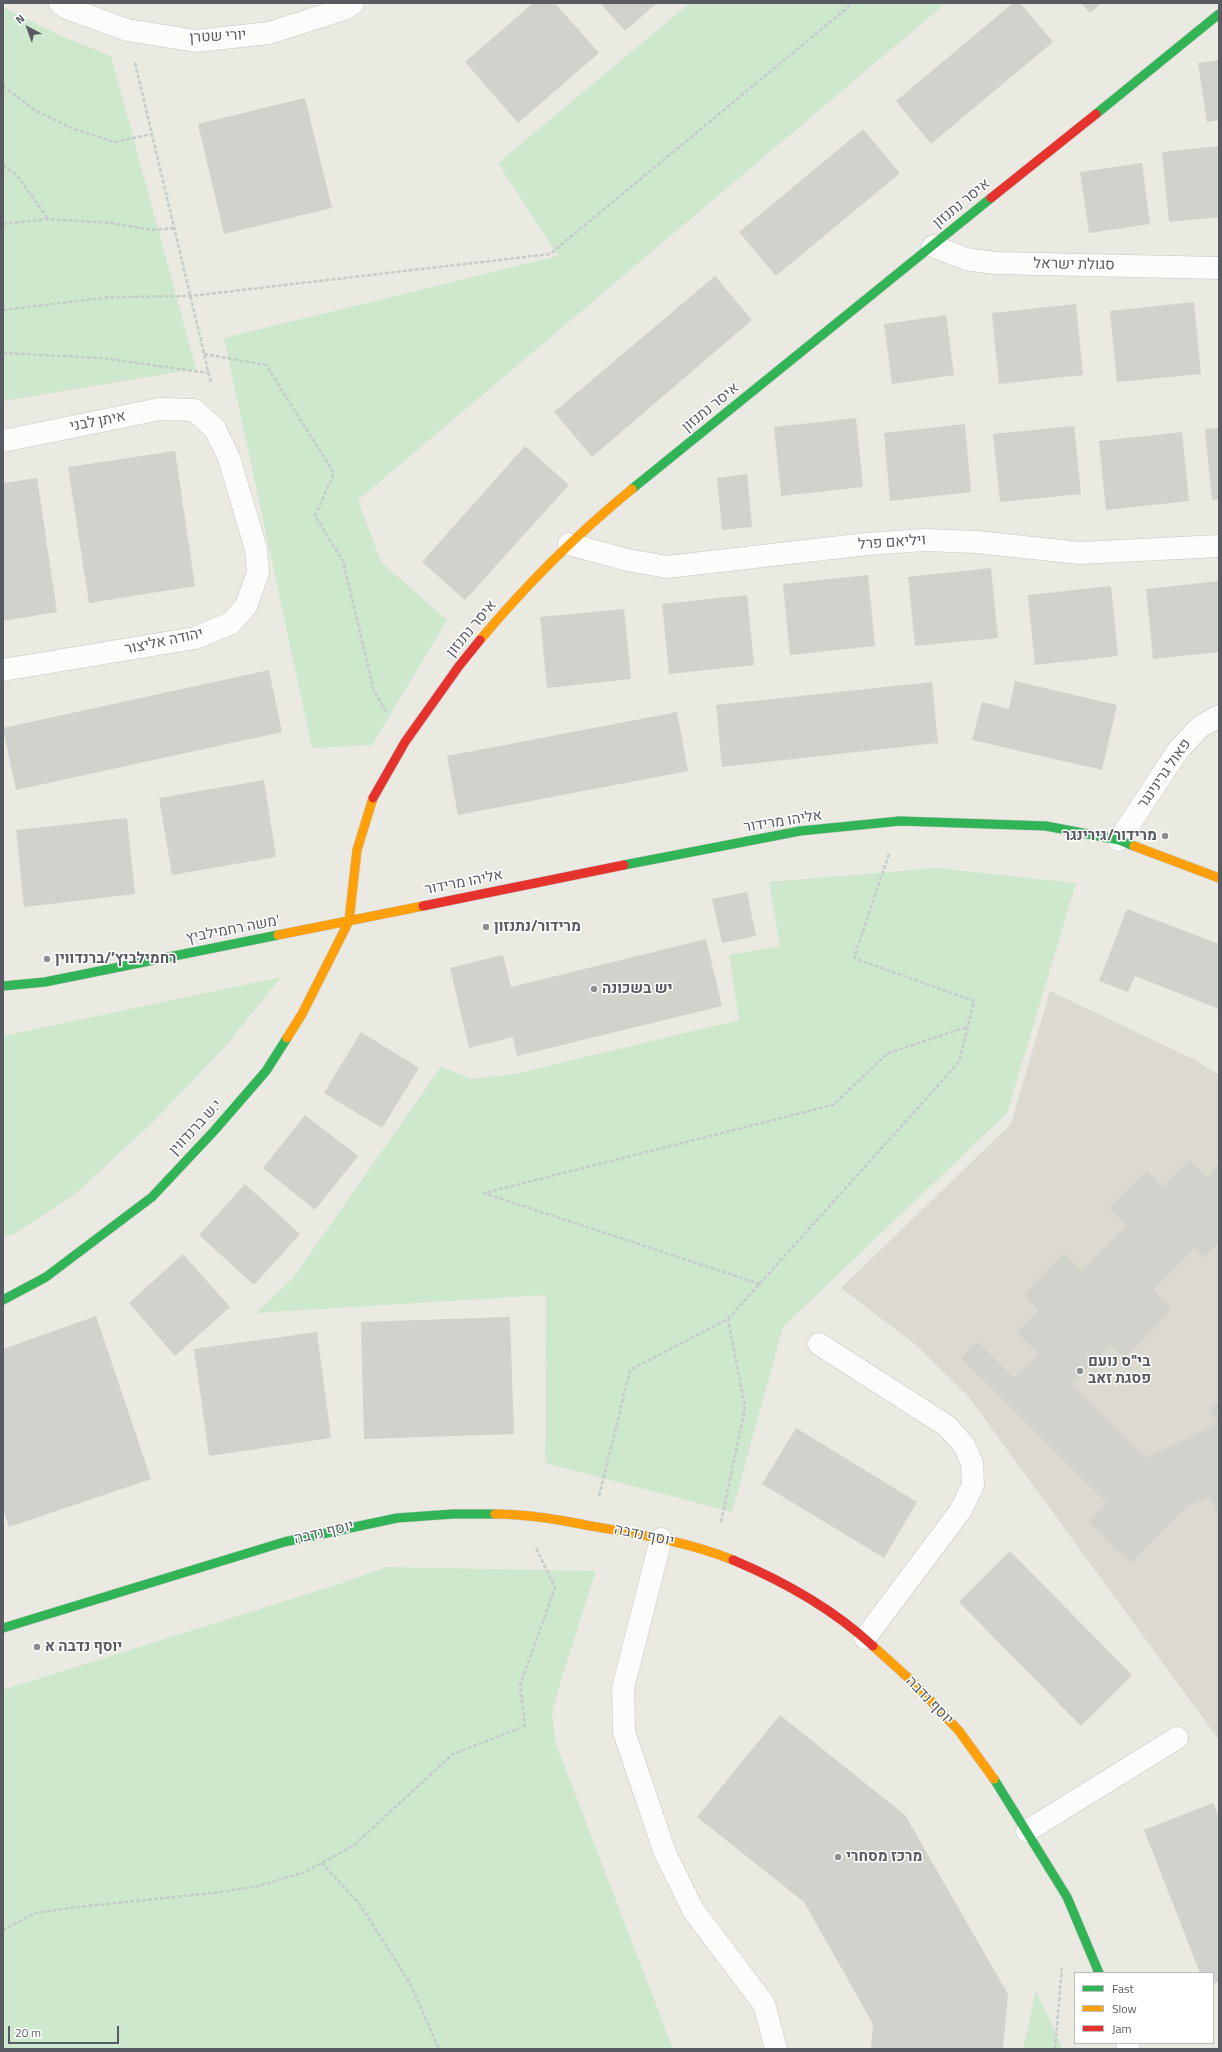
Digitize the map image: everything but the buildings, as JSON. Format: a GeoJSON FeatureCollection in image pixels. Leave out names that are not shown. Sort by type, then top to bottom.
{"type":"FeatureCollection","features":[{"type":"Feature","properties":{"kind":"street","name":"יורי שטרן"},"geometry":{"type":"LineString","coordinates":[[60,3],[67,8],[127,30],[196,41],[269,33],[344,8],[353,3]]}},
{"type":"Feature","properties":{"kind":"street","name":"איסר נתנזון"},"geometry":{"type":"LineString","coordinates":[[350,921],[357,850],[374,795],[405,742],[459,666],[502,614],[569,544],[626,494],[1219,14]]}},
{"type":"Feature","properties":{"kind":"street","name":"סגולת ישראל"},"geometry":{"type":"LineString","coordinates":[[933,246],[966,259],[995,263],[1219,268]]}},
{"type":"Feature","properties":{"kind":"street","name":"איתן לבני"},"geometry":{"type":"LineString","coordinates":[[3,441],[160,409],[194,410]]}},
{"type":"Feature","properties":{"kind":"street","name":"יהודה אליצור"},"geometry":{"type":"LineString","coordinates":[[3,670],[195,638],[231,623],[246,606],[258,573],[256,549],[229,458],[215,429],[194,410]]}},
{"type":"Feature","properties":{"kind":"street","name":"ויליאם פרל"},"geometry":{"type":"LineString","coordinates":[[569,544],[627,560],[667,566],[867,544],[924,540],[977,542],[1080,553],[1219,546]]}},
{"type":"Feature","properties":{"kind":"street","name":"פאול גרינינגר"},"geometry":{"type":"LineString","coordinates":[[1119,840],[1179,749],[1201,726],[1219,716]]}},
{"type":"Feature","properties":{"kind":"street","name":"אליהו מרידור"},"geometry":{"type":"LineString","coordinates":[[350,921],[708,848],[800,831],[900,821],[1046,826],[1119,840],[1219,878]]}},
{"type":"Feature","properties":{"kind":"street","name":"משה רחמילביץ'"},"geometry":{"type":"LineString","coordinates":[[3,986],[45,982],[350,921]]}},
{"type":"Feature","properties":{"kind":"street","name":"י.ש ברנדווין"},"geometry":{"type":"LineString","coordinates":[[3,1300],[46,1277],[152,1197],[214,1132],[266,1071],[302,1014],[350,921]]}},
{"type":"Feature","properties":{"kind":"street"},"geometry":{"type":"LineString","coordinates":[[819,1344],[947,1426],[964,1445],[972,1463],[973,1485],[961,1510],[865,1638]]}},
{"type":"Feature","properties":{"kind":"street","name":"יוסף נדבה"},"geometry":{"type":"LineString","coordinates":[[3,1628],[284,1542],[397,1518],[453,1514],[521,1514],[591,1525],[662,1539],[715,1553],[761,1572],[818,1604],[865,1638],[915,1684],[959,1731],[997,1783],[1066,1897],[1099,1972]]}},
{"type":"Feature","properties":{"kind":"street"},"geometry":{"type":"LineString","coordinates":[[662,1539],[623,1688],[624,1732],[665,1853],[693,1910],[764,2004],[776,2049]]}},
{"type":"Feature","properties":{"kind":"street"},"geometry":{"type":"LineString","coordinates":[[1027,1831],[1177,1738]]}},
{"type":"Feature","properties":{"kind":"path"},"geometry":{"type":"LineString","coordinates":[[3,310],[112,297],[191,296],[550,254],[853,3]]}},
{"type":"Feature","properties":{"kind":"path"},"geometry":{"type":"LineString","coordinates":[[127,30],[212,388]]}},
{"type":"Feature","properties":{"kind":"path"},"geometry":{"type":"LineString","coordinates":[[3,86],[36,111],[74,129],[115,142],[152,134]]}},
{"type":"Feature","properties":{"kind":"path"},"geometry":{"type":"LineString","coordinates":[[3,165],[17,175],[48,219]]}},
{"type":"Feature","properties":{"kind":"path"},"geometry":{"type":"LineString","coordinates":[[3,224],[48,219],[111,223],[151,230],[174,228]]}},
{"type":"Feature","properties":{"kind":"path"},"geometry":{"type":"LineString","coordinates":[[3,353],[101,358],[208,373]]}},
{"type":"Feature","properties":{"kind":"path"},"geometry":{"type":"LineString","coordinates":[[204,354],[266,365],[334,473],[315,516],[343,561],[374,691],[405,742]]}},
{"type":"Feature","properties":{"kind":"path"},"geometry":{"type":"LineString","coordinates":[[591,1525],[630,1370],[728,1319],[959,1062],[974,1002],[854,958],[900,821]]}},
{"type":"Feature","properties":{"kind":"path"},"geometry":{"type":"LineString","coordinates":[[760,1284],[484,1193],[833,1105],[888,1053],[968,1026]]}},
{"type":"Feature","properties":{"kind":"path"},"geometry":{"type":"LineString","coordinates":[[715,1553],[745,1408],[728,1319]]}},
{"type":"Feature","properties":{"kind":"path"},"geometry":{"type":"LineString","coordinates":[[3,1930],[35,1914],[78,1906],[212,1893],[259,1886],[305,1872],[353,1846],[453,1754],[525,1726],[520,1685],[555,1588],[521,1514]]}},
{"type":"Feature","properties":{"kind":"path"},"geometry":{"type":"LineString","coordinates":[[322,1863],[361,1906],[411,1985],[439,2049]]}},
{"type":"Feature","properties":{"kind":"path"},"geometry":{"type":"LineString","coordinates":[[1055,2049],[1062,1961]]}},
{"type":"Feature","properties":{"kind":"shaded area","name":"בי\"ס נועם פסגת זאב"},"geometry":{"type":"Polygon","coordinates":[[[1050,991],[1197,1061],[1219,1075],[1219,1740],[968,1396],[916,1345],[841,1288],[1011,1124],[1050,991]]]}},
{"type":"Feature","properties":{"kind":"green space"},"geometry":{"type":"Polygon","coordinates":[[[690,3],[946,3],[358,500],[381,562],[447,620],[372,745],[312,748],[224,338],[558,256],[498,163],[690,3]]]}},
{"type":"Feature","properties":{"kind":"green space"},"geometry":{"type":"Polygon","coordinates":[[[3,7],[59,35],[111,56],[196,369],[3,401],[3,7]]]}},
{"type":"Feature","properties":{"kind":"green space"},"geometry":{"type":"Polygon","coordinates":[[[936,868],[1076,883],[1007,1113],[783,1327],[732,1512],[545,1463],[546,1295],[256,1313],[293,1278],[441,1067],[471,1079],[515,1074],[739,1020],[729,955],[780,946],[769,882],[936,868]]]}},
{"type":"Feature","properties":{"kind":"green space"},"geometry":{"type":"Polygon","coordinates":[[[281,977],[223,1049],[152,1123],[74,1195],[14,1234],[3,1237],[3,1036],[281,977]]]}},
{"type":"Feature","properties":{"kind":"green space"},"geometry":{"type":"Polygon","coordinates":[[[387,1567],[596,1571],[552,1713],[556,1744],[673,2049],[3,2049],[3,1690],[336,1585],[387,1567]]]}},
{"type":"Feature","properties":{"kind":"green space"},"geometry":{"type":"Polygon","coordinates":[[[1036,1991],[1063,2049],[1023,2049],[1036,1991]]]}},
{"type":"Feature","properties":{"kind":"traffic: fast"},"geometry":{"type":"LineString","coordinates":[[1096,114],[1219,14]]}},
{"type":"Feature","properties":{"kind":"traffic: fast"},"geometry":{"type":"LineString","coordinates":[[632,489],[991,198]]}},
{"type":"Feature","properties":{"kind":"traffic: fast"},"geometry":{"type":"LineString","coordinates":[[624,865],[800,831],[900,821],[1046,826],[1119,840],[1134,846]]}},
{"type":"Feature","properties":{"kind":"traffic: fast"},"geometry":{"type":"LineString","coordinates":[[3,986],[45,982],[278,935]]}},
{"type":"Feature","properties":{"kind":"traffic: fast"},"geometry":{"type":"LineString","coordinates":[[3,1300],[46,1277],[152,1197],[214,1131],[266,1071],[287,1038]]}},
{"type":"Feature","properties":{"kind":"traffic: fast"},"geometry":{"type":"LineString","coordinates":[[3,1628],[284,1542],[397,1518],[453,1514],[495,1514]]}},
{"type":"Feature","properties":{"kind":"traffic: fast"},"geometry":{"type":"LineString","coordinates":[[994,1779],[1067,1897],[1099,1972]]}},
{"type":"Feature","properties":{"kind":"traffic: slow"},"geometry":{"type":"LineString","coordinates":[[480,640],[515,600],[572,542],[632,489]]}},
{"type":"Feature","properties":{"kind":"traffic: slow"},"geometry":{"type":"LineString","coordinates":[[287,1038],[302,1014],[349,921],[357,850],[373,798]]}},
{"type":"Feature","properties":{"kind":"traffic: slow"},"geometry":{"type":"LineString","coordinates":[[1134,846],[1219,878]]}},
{"type":"Feature","properties":{"kind":"traffic: slow"},"geometry":{"type":"LineString","coordinates":[[278,935],[423,906]]}},
{"type":"Feature","properties":{"kind":"traffic: slow"},"geometry":{"type":"LineString","coordinates":[[495,1514],[543,1518],[645,1536],[681,1543],[733,1560]]}},
{"type":"Feature","properties":{"kind":"traffic: slow"},"geometry":{"type":"LineString","coordinates":[[873,1646],[915,1684],[959,1731],[994,1779]]}},
{"type":"Feature","properties":{"kind":"traffic: jam"},"geometry":{"type":"LineString","coordinates":[[991,198],[1096,114]]}},
{"type":"Feature","properties":{"kind":"traffic: jam"},"geometry":{"type":"LineString","coordinates":[[373,798],[405,742],[459,666],[480,640]]}},
{"type":"Feature","properties":{"kind":"traffic: jam"},"geometry":{"type":"LineString","coordinates":[[423,906],[624,865]]}},
{"type":"Feature","properties":{"kind":"traffic: jam"},"geometry":{"type":"LineString","coordinates":[[733,1560],[752,1568],[807,1597],[841,1620],[873,1646]]}},
{"type":"Feature","properties":{"kind":"place","name":"מרידור/גירינגר"},"geometry":{"type":"Point","coordinates":[1165,836]}},
{"type":"Feature","properties":{"kind":"place","name":"מרידור/נתנזון"},"geometry":{"type":"Point","coordinates":[486,927]}},
{"type":"Feature","properties":{"kind":"place","name":"רחמילביץ׳/ברנדווין"},"geometry":{"type":"Point","coordinates":[47,959]}},
{"type":"Feature","properties":{"kind":"place","name":"יש בשכונה"},"geometry":{"type":"Point","coordinates":[594,989]}},
{"type":"Feature","properties":{"kind":"place","name":"בי\"ס נועם פסגת זאב"},"geometry":{"type":"Point","coordinates":[1080,1371]}},
{"type":"Feature","properties":{"kind":"place","name":"יוסף נדבה א"},"geometry":{"type":"Point","coordinates":[37,1647]}},
{"type":"Feature","properties":{"kind":"place","name":"מרכז מסחרי"},"geometry":{"type":"Point","coordinates":[838,1857]}}]}
